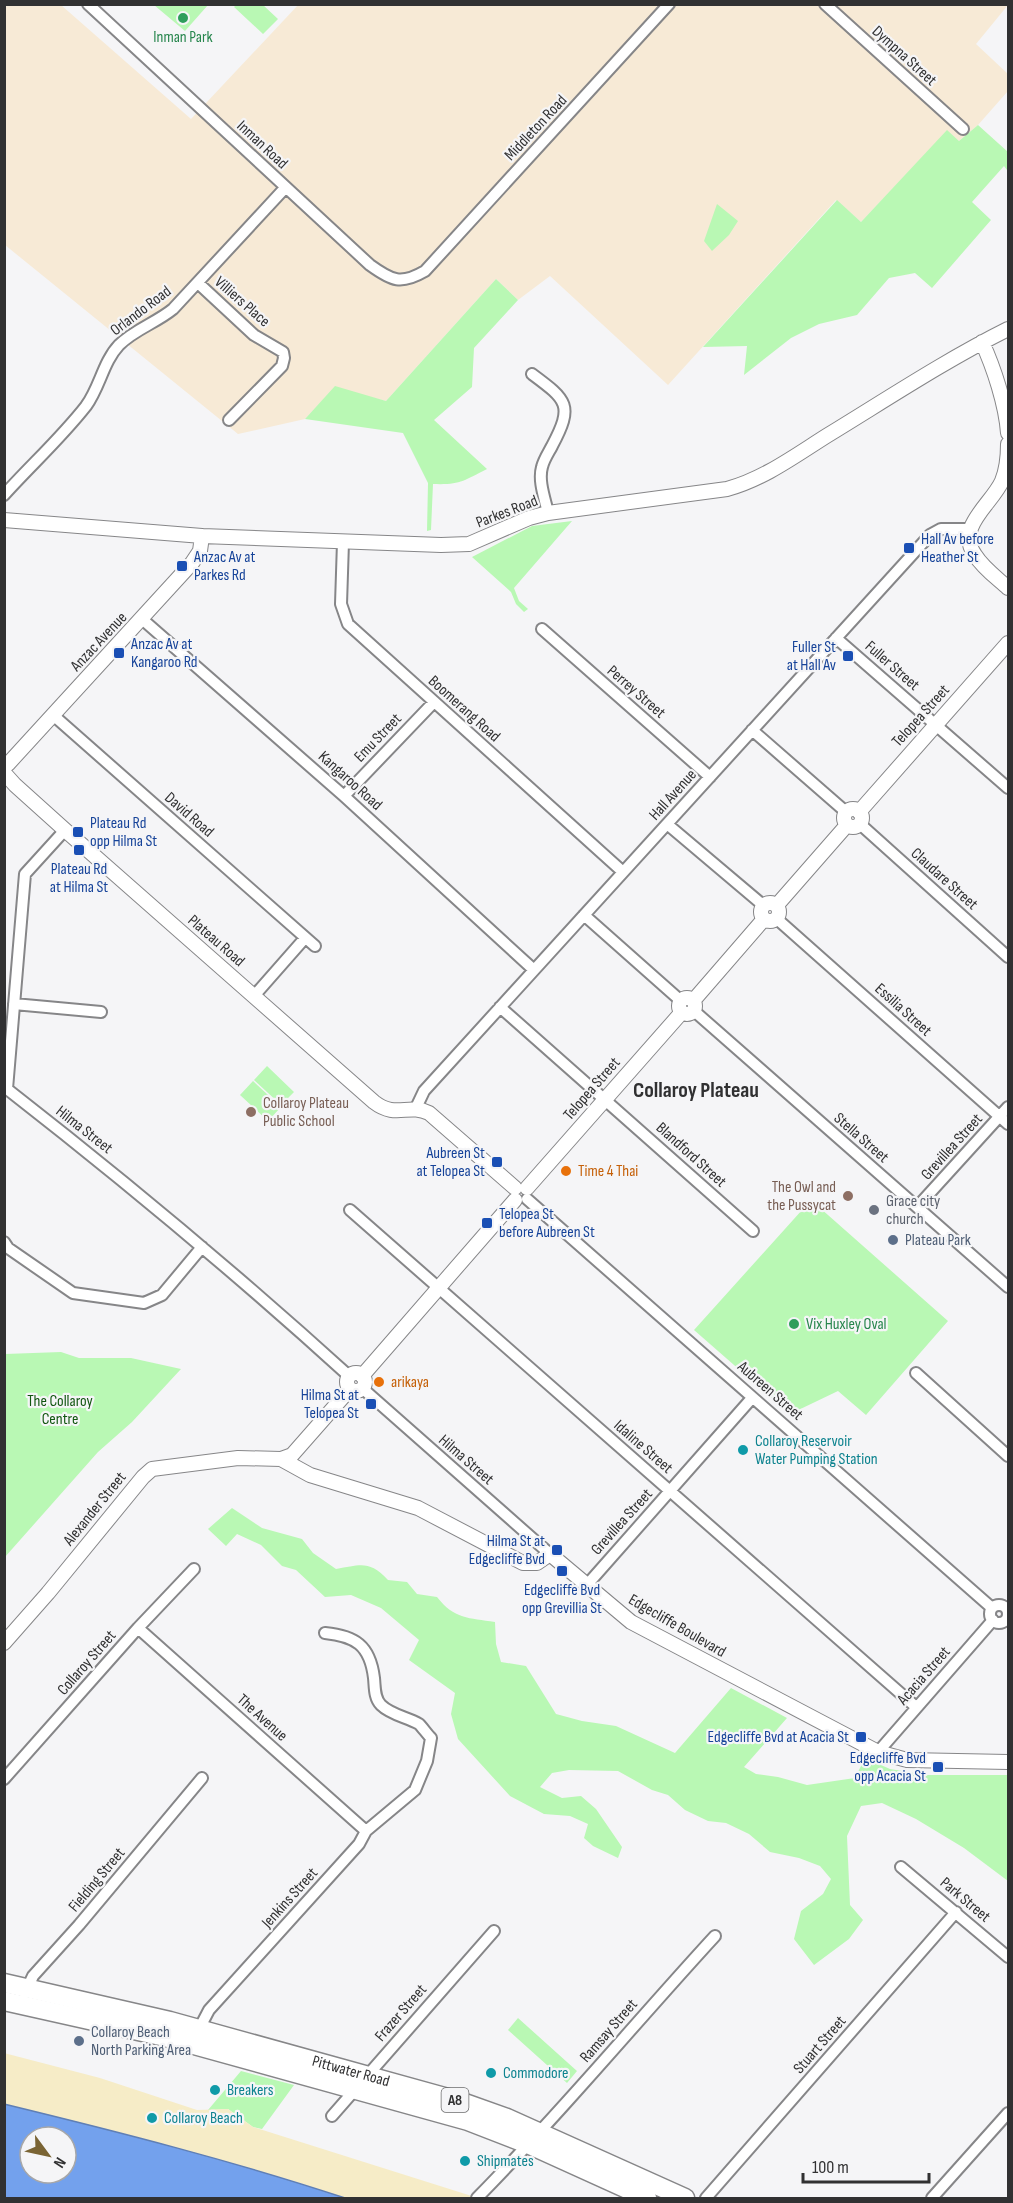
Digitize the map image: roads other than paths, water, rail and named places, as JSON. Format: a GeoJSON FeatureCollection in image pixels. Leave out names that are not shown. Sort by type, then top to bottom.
{"type":"FeatureCollection","features":[{"type":"Feature","properties":{"kind":"highway","name":"Pittwater Road"},"geometry":{"type":"LineString","coordinates":[[4,1983],[17,1998],[195,2037],[361,2083],[459,2101],[507,2118],[535,2139],[647,2199]]}},
{"type":"Feature","properties":{"kind":"highway","name":"Pittwater Road"},"geometry":{"type":"LineString","coordinates":[[535,2139],[685,2199]]}},
{"type":"Feature","properties":{"kind":"street","name":"Inman Road"},"geometry":{"type":"LineString","coordinates":[[88,4],[370,265],[394,280],[413,278],[425,271]]}},
{"type":"Feature","properties":{"kind":"street","name":"Middleton Road"},"geometry":{"type":"LineString","coordinates":[[425,271],[669,4]]}},
{"type":"Feature","properties":{"kind":"street","name":"Dympna Street"},"geometry":{"type":"LineString","coordinates":[[825,4],[963,129]]}},
{"type":"Feature","properties":{"kind":"street","name":"Orlando Road"},"geometry":{"type":"LineString","coordinates":[[4,495],[85,407],[104,367],[117,347],[140,329],[160,320],[198,283],[285,188]]}},
{"type":"Feature","properties":{"kind":"street","name":"Villiers Place"},"geometry":{"type":"LineString","coordinates":[[198,283],[254,335],[283,352],[282,366],[229,420]]}},
{"type":"Feature","properties":{"kind":"street","name":"Parkes Road"},"geometry":{"type":"LineString","coordinates":[[4,520],[202,536],[441,545],[469,544],[529,518],[548,513],[727,489],[741,485],[790,459],[982,342],[1008,329]]}},
{"type":"Feature","properties":{"kind":"street"},"geometry":{"type":"LineString","coordinates":[[982,342],[1008,422],[1008,433]]}},
{"type":"Feature","properties":{"kind":"street"},"geometry":{"type":"LineString","coordinates":[[531,374],[552,389],[560,399],[565,411],[564,424],[542,464],[540,474],[548,513]]}},
{"type":"Feature","properties":{"kind":"street"},"geometry":{"type":"LineString","coordinates":[[1008,444],[1002,482],[970,529],[969,542],[973,553],[1008,588]]}},
{"type":"Feature","properties":{"kind":"street","name":"Hall Avenue"},"geometry":{"type":"LineString","coordinates":[[414,1110],[424,1091],[930,535],[941,529],[970,529]]}},
{"type":"Feature","properties":{"kind":"street","name":"Anzac Avenue"},"geometry":{"type":"LineString","coordinates":[[6,769],[198,556],[202,536]]}},
{"type":"Feature","properties":{"kind":"street","name":"Boomerang Road"},"geometry":{"type":"LineString","coordinates":[[343,542],[341,604],[348,624],[623,872]]}},
{"type":"Feature","properties":{"kind":"street","name":"Kangaroo Road"},"geometry":{"type":"LineString","coordinates":[[142,618],[344,796],[534,970]]}},
{"type":"Feature","properties":{"kind":"street","name":"Perrey Street"},"geometry":{"type":"LineString","coordinates":[[542,629],[710,777]]}},
{"type":"Feature","properties":{"kind":"street","name":"Fuller Street"},"geometry":{"type":"LineString","coordinates":[[837,638],[1008,788]]}},
{"type":"Feature","properties":{"kind":"street","name":"Telopea Street"},"geometry":{"type":"LineString","coordinates":[[281,1459],[292,1455],[1008,643]]}},
{"type":"Feature","properties":{"kind":"street","name":"Emu Street"},"geometry":{"type":"LineString","coordinates":[[344,796],[434,702]]}},
{"type":"Feature","properties":{"kind":"street","name":"David Road"},"geometry":{"type":"LineString","coordinates":[[53,715],[315,946]]}},
{"type":"Feature","properties":{"kind":"street","name":"Claudare Street"},"geometry":{"type":"LineString","coordinates":[[752,730],[1008,957]]}},
{"type":"Feature","properties":{"kind":"street","name":"Plateau Road"},"geometry":{"type":"LineString","coordinates":[[6,769],[15,785],[379,1106],[390,1111],[414,1110]]}},
{"type":"Feature","properties":{"kind":"street","name":"Essilia Street"},"geometry":{"type":"LineString","coordinates":[[667,824],[770,912],[1004,1120]]}},
{"type":"Feature","properties":{"kind":"street","name":"Hilma Street"},"geometry":{"type":"LineString","coordinates":[[65,830],[26,874],[6,1094],[100,1161],[249,1285],[550,1554]]}},
{"type":"Feature","properties":{"kind":"street","name":"Stella Street"},"geometry":{"type":"LineString","coordinates":[[584,915],[1008,1287]]}},
{"type":"Feature","properties":{"kind":"street"},"geometry":{"type":"LineString","coordinates":[[254,996],[305,938]]}},
{"type":"Feature","properties":{"kind":"street"},"geometry":{"type":"LineString","coordinates":[[14,1004],[100,1012]]}},
{"type":"Feature","properties":{"kind":"street","name":"Blandford Street"},"geometry":{"type":"LineString","coordinates":[[500,1007],[753,1231]]}},
{"type":"Feature","properties":{"kind":"street","name":"Grevillea Street"},"geometry":{"type":"LineString","coordinates":[[918,1206],[1004,1120],[1008,1107]]}},
{"type":"Feature","properties":{"kind":"street","name":"Aubreen Street"},"geometry":{"type":"LineString","coordinates":[[414,1110],[429,1113],[992,1608]]}},
{"type":"Feature","properties":{"kind":"street","name":"Idaline Street"},"geometry":{"type":"LineString","coordinates":[[350,1210],[915,1707]]}},
{"type":"Feature","properties":{"kind":"street"},"geometry":{"type":"LineString","coordinates":[[6,1247],[73,1293],[144,1303],[162,1295],[202,1247]]}},
{"type":"Feature","properties":{"kind":"street"},"geometry":{"type":"LineString","coordinates":[[916,1373],[1008,1456]]}},
{"type":"Feature","properties":{"kind":"street","name":"Grevillea Street"},"geometry":{"type":"LineString","coordinates":[[586,1586],[752,1398]]}},
{"type":"Feature","properties":{"kind":"street","name":"Alexander Street"},"geometry":{"type":"LineString","coordinates":[[4,1643],[152,1469],[238,1458],[281,1459]]}},
{"type":"Feature","properties":{"kind":"street"},"geometry":{"type":"LineString","coordinates":[[281,1459],[310,1475],[418,1508],[524,1563],[537,1563],[550,1554]]}},
{"type":"Feature","properties":{"kind":"street","name":"Edgecliffe Boulevard"},"geometry":{"type":"LineString","coordinates":[[550,1554],[631,1622],[878,1752],[907,1760],[1008,1762]]}},
{"type":"Feature","properties":{"kind":"street","name":"Collaroy Street"},"geometry":{"type":"LineString","coordinates":[[4,1779],[138,1628],[194,1569]]}},
{"type":"Feature","properties":{"kind":"street"},"geometry":{"type":"LineString","coordinates":[[1007,1605],[1007,1621],[999,1623],[993,1620],[990,1614],[992,1608],[1007,1605]]}},
{"type":"Feature","properties":{"kind":"street","name":"Acacia Street"},"geometry":{"type":"LineString","coordinates":[[878,1752],[993,1620]]}},
{"type":"Feature","properties":{"kind":"street","name":"The Avenue"},"geometry":{"type":"LineString","coordinates":[[138,1628],[366,1831]]}},
{"type":"Feature","properties":{"kind":"street","name":"Jenkins Street"},"geometry":{"type":"LineString","coordinates":[[195,2037],[209,2010],[359,1844],[366,1831],[415,1790],[427,1761],[431,1738],[420,1725],[395,1714],[380,1704],[375,1692],[370,1660],[360,1644],[346,1635],[324,1633]]}},
{"type":"Feature","properties":{"kind":"street","name":"Fielding Street"},"geometry":{"type":"LineString","coordinates":[[17,1998],[33,1976],[79,1925],[202,1778]]}},
{"type":"Feature","properties":{"kind":"street","name":"Park Street"},"geometry":{"type":"LineString","coordinates":[[901,1867],[1008,1957]]}},
{"type":"Feature","properties":{"kind":"street","name":"Stuart Street"},"geometry":{"type":"LineString","coordinates":[[706,2199],[956,1912]]}},
{"type":"Feature","properties":{"kind":"street","name":"Frazer Street"},"geometry":{"type":"LineString","coordinates":[[332,2116],[494,1931]]}},
{"type":"Feature","properties":{"kind":"street","name":"Ramsay Street"},"geometry":{"type":"LineString","coordinates":[[477,2198],[535,2139],[646,2011],[715,1936]]}},
{"type":"Feature","properties":{"kind":"street"},"geometry":{"type":"LineString","coordinates":[[932,2199],[1008,2113]]}},
{"type":"Feature","properties":{"kind":"water"},"geometry":{"type":"Polygon","coordinates":[[[4,2104],[176,2148],[345,2198],[5,2198],[4,2104]]]}},
{"type":"Feature","properties":{"kind":"place","name":"Inman Park"},"geometry":{"type":"Point","coordinates":[183,18]}},
{"type":"Feature","properties":{"kind":"place","name":"Hall Av before Heather St"},"geometry":{"type":"Point","coordinates":[909,548]}},
{"type":"Feature","properties":{"kind":"place","name":"Anzac Av at Parkes Rd"},"geometry":{"type":"Point","coordinates":[182,566]}},
{"type":"Feature","properties":{"kind":"place","name":"Anzac Av at Kangaroo Rd"},"geometry":{"type":"Point","coordinates":[119,653]}},
{"type":"Feature","properties":{"kind":"place","name":"Fuller St at Hall Av"},"geometry":{"type":"Point","coordinates":[848,656]}},
{"type":"Feature","properties":{"kind":"place","name":"Plateau Rd opp Hilma St"},"geometry":{"type":"Point","coordinates":[78,832]}},
{"type":"Feature","properties":{"kind":"place","name":"Plateau Rd at Hilma St"},"geometry":{"type":"Point","coordinates":[79,850]}},
{"type":"Feature","properties":{"kind":"place","name":"Collaroy Plateau Public School"},"geometry":{"type":"Point","coordinates":[251,1112]}},
{"type":"Feature","properties":{"kind":"place","name":"Aubreen St at Telopea St"},"geometry":{"type":"Point","coordinates":[497,1162]}},
{"type":"Feature","properties":{"kind":"place","name":"Time 4 Thai"},"geometry":{"type":"Point","coordinates":[566,1171]}},
{"type":"Feature","properties":{"kind":"place","name":"The Owl and the Pussycat"},"geometry":{"type":"Point","coordinates":[848,1196]}},
{"type":"Feature","properties":{"kind":"place","name":"Grace city church"},"geometry":{"type":"Point","coordinates":[874,1210]}},
{"type":"Feature","properties":{"kind":"place","name":"Telopea St before Aubreen St"},"geometry":{"type":"Point","coordinates":[487,1223]}},
{"type":"Feature","properties":{"kind":"place","name":"Plateau Park"},"geometry":{"type":"Point","coordinates":[893,1240]}},
{"type":"Feature","properties":{"kind":"place","name":"Vix Huxley Oval"},"geometry":{"type":"Point","coordinates":[794,1324]}},
{"type":"Feature","properties":{"kind":"place","name":"arikaya"},"geometry":{"type":"Point","coordinates":[379,1382]}},
{"type":"Feature","properties":{"kind":"place","name":"Hilma St at Telopea St"},"geometry":{"type":"Point","coordinates":[371,1404]}},
{"type":"Feature","properties":{"kind":"place","name":"Collaroy Reservoir Water Pumping Station"},"geometry":{"type":"Point","coordinates":[743,1450]}},
{"type":"Feature","properties":{"kind":"place","name":"Hilma St at Edgecliffe Bvd"},"geometry":{"type":"Point","coordinates":[557,1550]}},
{"type":"Feature","properties":{"kind":"place","name":"Edgecliffe Bvd opp Grevillia St"},"geometry":{"type":"Point","coordinates":[562,1571]}},
{"type":"Feature","properties":{"kind":"place","name":"Edgecliffe Bvd at Acacia St"},"geometry":{"type":"Point","coordinates":[861,1737]}},
{"type":"Feature","properties":{"kind":"place","name":"Edgecliffe Bvd opp Acacia St"},"geometry":{"type":"Point","coordinates":[938,1767]}},
{"type":"Feature","properties":{"kind":"place","name":"Collaroy Beach North Parking Area"},"geometry":{"type":"Point","coordinates":[79,2041]}},
{"type":"Feature","properties":{"kind":"place","name":"Commodore"},"geometry":{"type":"Point","coordinates":[491,2073]}},
{"type":"Feature","properties":{"kind":"place","name":"Breakers"},"geometry":{"type":"Point","coordinates":[215,2090]}},
{"type":"Feature","properties":{"kind":"place","name":"Collaroy Beach"},"geometry":{"type":"Point","coordinates":[152,2118]}},
{"type":"Feature","properties":{"kind":"place","name":"Shipmates"},"geometry":{"type":"Point","coordinates":[465,2161]}},
{"type":"Feature","properties":{"kind":"district","name":"Collaroy Plateau"},"geometry":{"type":"Point","coordinates":[696,1090]}},
{"type":"Feature","properties":{"kind":"park label","name":"The Collaroy Centre"},"geometry":{"type":"Point","coordinates":[60,1410]}}]}
